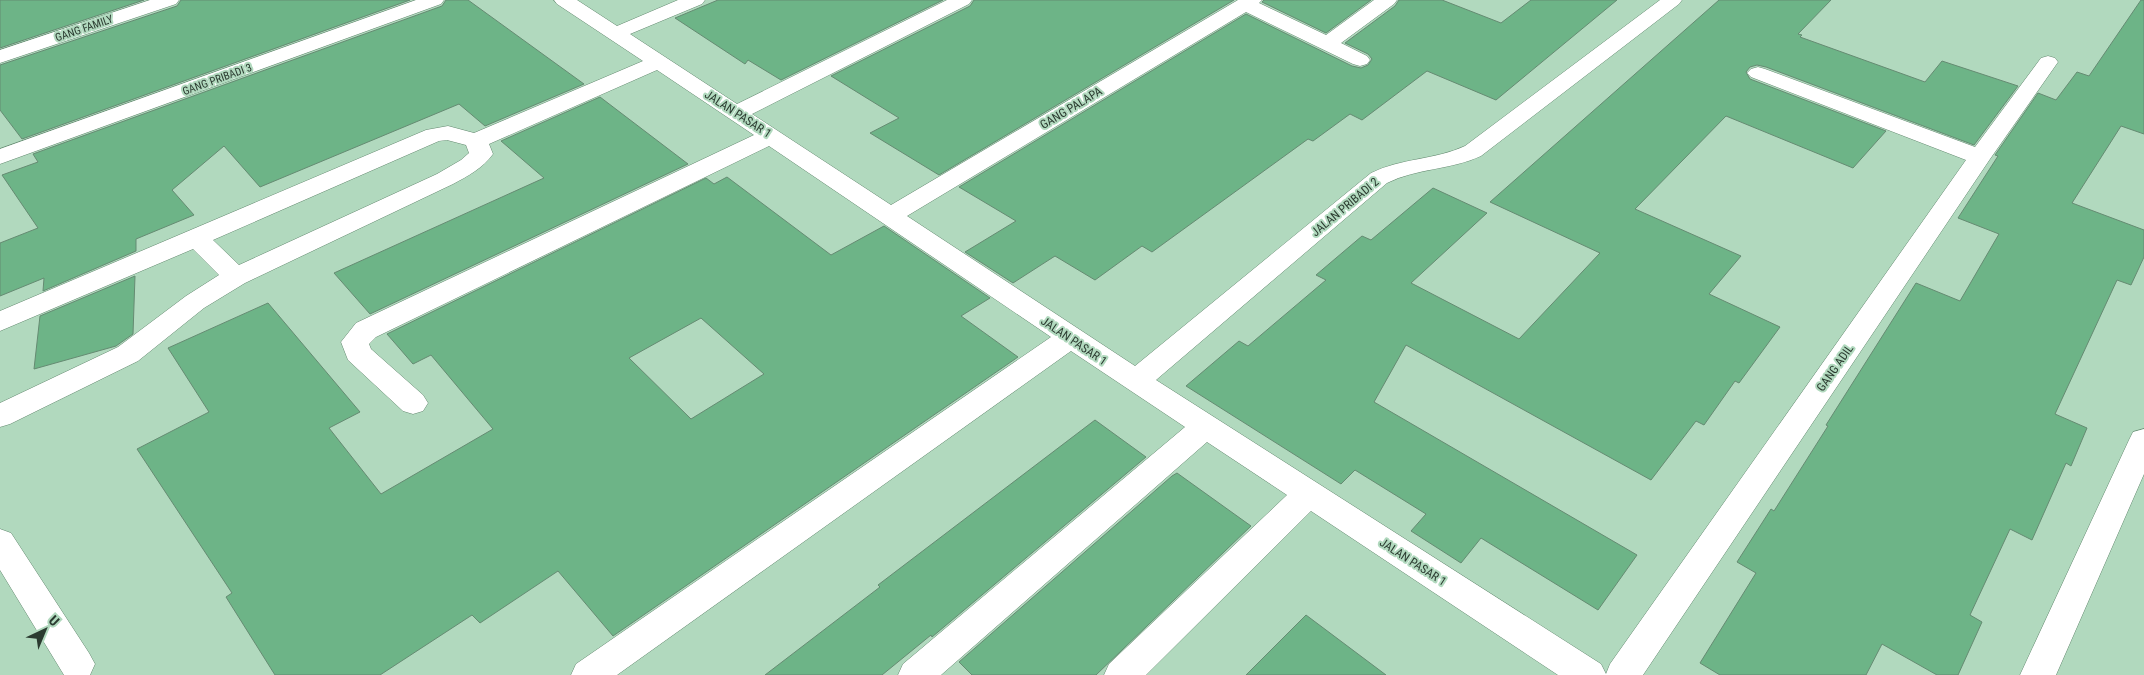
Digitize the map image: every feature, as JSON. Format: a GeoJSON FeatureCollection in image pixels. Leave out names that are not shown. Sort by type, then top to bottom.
{"type":"FeatureCollection","features":[{"type":"Feature","properties":{"kind":"street","name":"GANG FAMILY"},"geometry":{"type":"LineString","coordinates":[[0,57],[169,0]]}},
{"type":"Feature","properties":{"kind":"street","name":"GANG PRIBADI 3"},"geometry":{"type":"LineString","coordinates":[[0,157],[434,0]]}},
{"type":"Feature","properties":{"kind":"street","name":"JALAN PASAR 1"},"geometry":{"type":"LineString","coordinates":[[564,0],[1308,495],[1588,675]]}},
{"type":"Feature","properties":{"kind":"street"},"geometry":{"type":"LineString","coordinates":[[614,34],[695,0]]}},
{"type":"Feature","properties":{"kind":"street"},"geometry":{"type":"LineString","coordinates":[[736,113],[962,0]]}},
{"type":"Feature","properties":{"kind":"street"},"geometry":{"type":"LineString","coordinates":[[1327,44],[1387,0]]}},
{"type":"Feature","properties":{"kind":"street","name":"JALAN PRIBADI 2"},"geometry":{"type":"LineString","coordinates":[[1136,381],[1386,173],[1464,156],[1473,151],[1672,0]]}},
{"type":"Feature","properties":{"kind":"street"},"geometry":{"type":"LineString","coordinates":[[1248,2],[1360,60]]}},
{"type":"Feature","properties":{"kind":"street","name":"GANG PALAPA"},"geometry":{"type":"LineString","coordinates":[[890,216],[1248,2]]}},
{"type":"Feature","properties":{"kind":"street"},"geometry":{"type":"LineString","coordinates":[[0,322],[434,135],[448,133],[476,141],[658,62]]}},
{"type":"Feature","properties":{"kind":"street","name":"GANG ADIL"},"geometry":{"type":"LineString","coordinates":[[1623,675],[1980,157],[2048,62]]}},
{"type":"Feature","properties":{"kind":"street"},"geometry":{"type":"LineString","coordinates":[[1758,73],[1980,157]]}},
{"type":"Feature","properties":{"kind":"street"},"geometry":{"type":"LineString","coordinates":[[413,403],[358,353],[355,342],[366,330],[771,136]]}},
{"type":"Feature","properties":{"kind":"street"},"geometry":{"type":"LineString","coordinates":[[0,416],[128,354],[195,302],[236,277],[445,179],[468,165],[481,154],[476,141]]}},
{"type":"Feature","properties":{"kind":"street"},"geometry":{"type":"LineString","coordinates":[[197,238],[236,277]]}},
{"type":"Feature","properties":{"kind":"street"},"geometry":{"type":"LineString","coordinates":[[589,675],[1070,338]]}},
{"type":"Feature","properties":{"kind":"street"},"geometry":{"type":"LineString","coordinates":[[916,675],[1206,426]]}},
{"type":"Feature","properties":{"kind":"street"},"geometry":{"type":"LineString","coordinates":[[2038,675],[2144,440]]}},
{"type":"Feature","properties":{"kind":"street"},"geometry":{"type":"LineString","coordinates":[[1122,675],[1308,495]]}},
{"type":"Feature","properties":{"kind":"street"},"geometry":{"type":"LineString","coordinates":[[3,553],[77,664]]}},
{"type":"Feature","properties":{"kind":"building"},"geometry":{"type":"Polygon","coordinates":[[[0,0],[144,0],[0,48],[0,0]]]}},
{"type":"Feature","properties":{"kind":"building"},"geometry":{"type":"Polygon","coordinates":[[[181,0],[410,0],[22,139],[0,110],[0,65],[177,6],[181,0]]]}},
{"type":"Feature","properties":{"kind":"building"},"geometry":{"type":"Polygon","coordinates":[[[446,0],[468,0],[584,84],[485,126],[459,104],[260,187],[224,146],[172,190],[194,215],[136,239],[136,251],[43,291],[44,278],[0,296],[0,243],[38,228],[2,175],[38,162],[33,154],[442,6],[446,0]]]}},
{"type":"Feature","properties":{"kind":"building"},"geometry":{"type":"Polygon","coordinates":[[[718,0],[943,0],[781,80],[748,60],[745,64],[675,18],[718,0]]]}},
{"type":"Feature","properties":{"kind":"building"},"geometry":{"type":"Polygon","coordinates":[[[974,0],[1234,0],[939,175],[870,133],[899,118],[831,76],[970,6],[974,0]]]}},
{"type":"Feature","properties":{"kind":"building"},"geometry":{"type":"Polygon","coordinates":[[[1264,0],[1371,0],[1326,33],[1262,2],[1264,0]]]}},
{"type":"Feature","properties":{"kind":"building"},"geometry":{"type":"Polygon","coordinates":[[[1399,0],[1442,0],[1501,23],[1531,0],[1617,0],[1496,100],[1427,71],[1362,120],[1350,114],[1313,141],[1308,139],[1152,252],[1142,246],[1095,280],[1055,256],[1013,283],[965,252],[1016,221],[959,187],[1246,14],[1352,66],[1361,68],[1368,65],[1372,59],[1368,54],[1345,43],[1395,6],[1399,0]]]}},
{"type":"Feature","properties":{"kind":"building"},"geometry":{"type":"Polygon","coordinates":[[[1719,0],[1831,0],[1798,34],[1802,35],[1800,37],[1925,82],[1942,61],[2018,86],[1974,145],[1766,67],[1757,65],[1750,67],[1746,72],[1750,79],[1886,131],[1853,168],[1726,116],[1635,209],[1741,256],[1709,294],[1780,327],[1739,383],[1735,381],[1704,425],[1696,421],[1651,480],[1406,345],[1374,402],[1637,555],[1598,610],[1481,538],[1461,563],[1411,531],[1426,514],[1355,470],[1341,484],[1186,386],[1239,341],[1248,346],[1326,280],[1316,275],[1362,236],[1371,240],[1433,188],[1487,213],[1411,283],[1519,339],[1600,253],[1490,202],[1719,0]]]}},
{"type":"Feature","properties":{"kind":"building"},"geometry":{"type":"Polygon","coordinates":[[[2141,0],[2144,0],[2144,134],[2121,126],[2072,203],[2144,230],[2144,257],[2131,285],[2117,280],[2055,414],[2087,428],[2071,466],[2066,463],[2032,540],[2010,529],[1970,615],[1982,622],[1958,675],[1937,675],[1882,644],[1866,675],[1720,675],[1700,663],[1756,573],[1737,562],[1771,509],[1774,511],[1916,283],[1960,301],[1999,234],[1958,218],[1998,156],[1995,155],[2038,93],[2056,100],[2077,72],[2089,76],[2141,0]]]}},
{"type":"Feature","properties":{"kind":"building"},"geometry":{"type":"Polygon","coordinates":[[[600,97],[688,164],[370,314],[334,273],[544,178],[501,141],[600,97]]]}},
{"type":"Feature","properties":{"kind":"building"},"geometry":{"type":"Polygon","coordinates":[[[727,177],[831,255],[884,226],[990,298],[961,316],[1018,357],[613,636],[558,571],[480,623],[472,615],[380,675],[275,675],[226,597],[232,593],[137,449],[209,412],[168,348],[268,303],[360,412],[329,428],[381,494],[493,429],[431,355],[413,364],[387,334],[706,178],[714,184],[727,177]],[[701,318],[629,358],[691,419],[764,374],[701,318]]]}},
{"type":"Feature","properties":{"kind":"building"},"geometry":{"type":"Polygon","coordinates":[[[135,276],[133,334],[116,346],[34,369],[40,316],[135,276]]]}},
{"type":"Feature","properties":{"kind":"building"},"geometry":{"type":"Polygon","coordinates":[[[1095,420],[1146,457],[932,637],[931,635],[882,675],[765,675],[880,587],[878,585],[1095,420]]]}},
{"type":"Feature","properties":{"kind":"building"},"geometry":{"type":"Polygon","coordinates":[[[1177,473],[1251,526],[1096,675],[972,675],[959,662],[1172,476],[1177,473]]]}},
{"type":"Feature","properties":{"kind":"building"},"geometry":{"type":"Polygon","coordinates":[[[1306,615],[1386,675],[1246,675],[1306,615]]]}}]}
